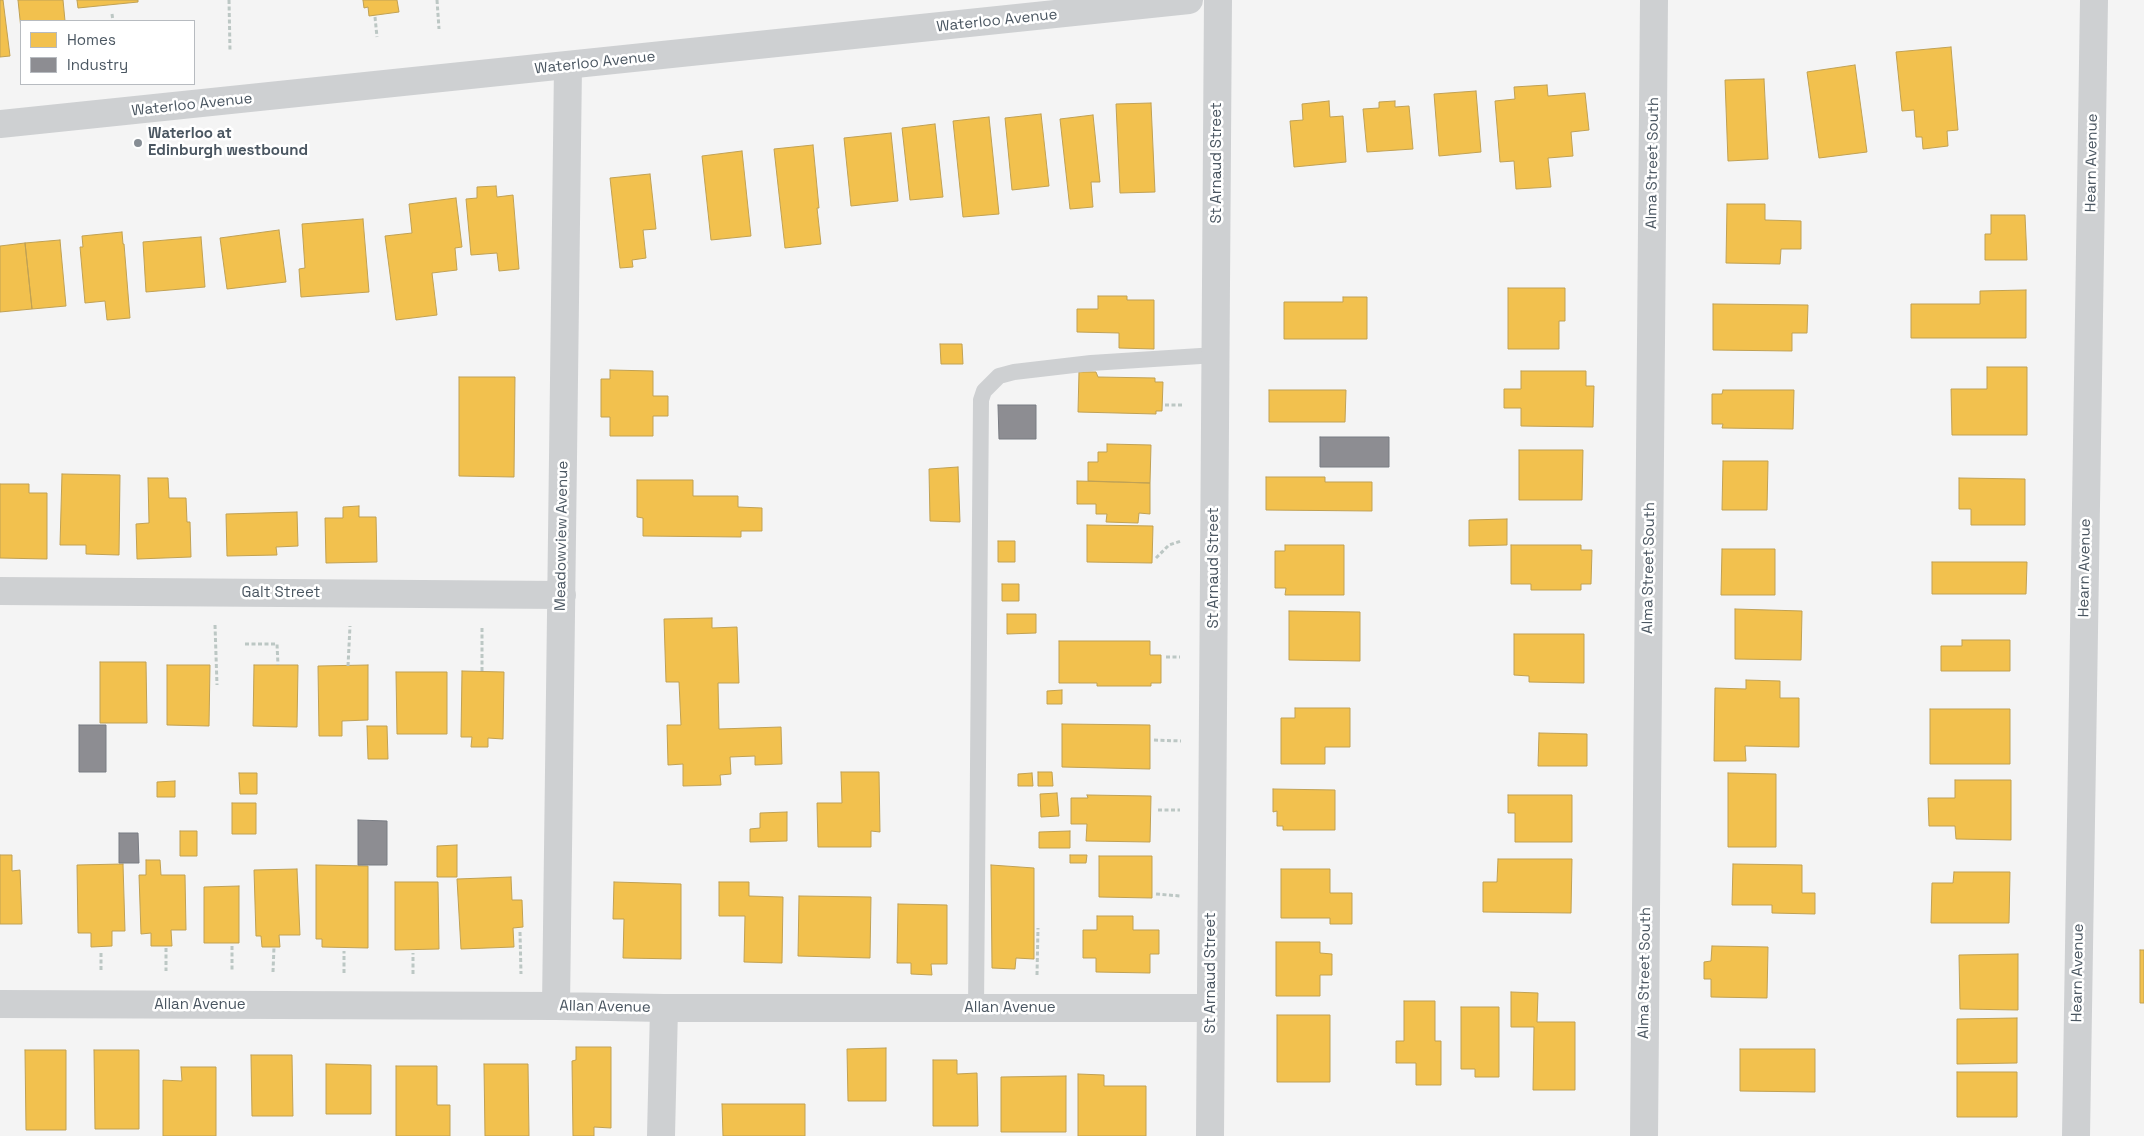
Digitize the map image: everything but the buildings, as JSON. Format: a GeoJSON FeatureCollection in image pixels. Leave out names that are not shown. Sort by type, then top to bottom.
{"type":"FeatureCollection","features":[{"type":"Feature","properties":{"kind":"street","name":"Waterloo Avenue"},"geometry":{"type":"LineString","coordinates":[[0,124],[1189,0]]}},
{"type":"Feature","properties":{"kind":"street","name":"St Arnaud Street"},"geometry":{"type":"LineString","coordinates":[[1210,1136],[1218,0]]}},
{"type":"Feature","properties":{"kind":"street","name":"Alma Street South"},"geometry":{"type":"LineString","coordinates":[[1644,1136],[1654,0]]}},
{"type":"Feature","properties":{"kind":"street","name":"Hearn Avenue"},"geometry":{"type":"LineString","coordinates":[[2076,1136],[2094,0]]}},
{"type":"Feature","properties":{"kind":"street","name":"Meadowview Avenue"},"geometry":{"type":"LineString","coordinates":[[556,1006],[568,66]]}},
{"type":"Feature","properties":{"kind":"street","name":"Galt Street"},"geometry":{"type":"LineString","coordinates":[[0,591],[562,595]]}},
{"type":"Feature","properties":{"kind":"street","name":"Allan Avenue"},"geometry":{"type":"LineString","coordinates":[[0,1004],[664,1008],[1210,1008]]}},
{"type":"Feature","properties":{"kind":"street"},"geometry":{"type":"LineString","coordinates":[[661,1136],[664,1008]]}},
{"type":"Feature","properties":{"kind":"lane"},"geometry":{"type":"LineString","coordinates":[[976,1008],[980,400],[984,391],[999,376],[1014,372],[1091,363],[1216,355]]}},
{"type":"Feature","properties":{"kind":"path"},"geometry":{"type":"LineString","coordinates":[[229,0],[230,51]]}},
{"type":"Feature","properties":{"kind":"path"},"geometry":{"type":"LineString","coordinates":[[437,0],[440,30]]}},
{"type":"Feature","properties":{"kind":"path"},"geometry":{"type":"LineString","coordinates":[[112,14],[113,20]]}},
{"type":"Feature","properties":{"kind":"path"},"geometry":{"type":"LineString","coordinates":[[375,17],[377,37]]}},
{"type":"Feature","properties":{"kind":"path"},"geometry":{"type":"LineString","coordinates":[[1165,406],[1182,405]]}},
{"type":"Feature","properties":{"kind":"path"},"geometry":{"type":"LineString","coordinates":[[1156,558],[1173,542],[1184,540]]}},
{"type":"Feature","properties":{"kind":"path"},"geometry":{"type":"LineString","coordinates":[[215,622],[217,685]]}},
{"type":"Feature","properties":{"kind":"path"},"geometry":{"type":"LineString","coordinates":[[348,666],[351,623]]}},
{"type":"Feature","properties":{"kind":"path"},"geometry":{"type":"LineString","coordinates":[[482,625],[482,671]]}},
{"type":"Feature","properties":{"kind":"path"},"geometry":{"type":"LineString","coordinates":[[245,644],[276,644],[278,665]]}},
{"type":"Feature","properties":{"kind":"path"},"geometry":{"type":"LineString","coordinates":[[1166,657],[1183,657]]}},
{"type":"Feature","properties":{"kind":"path"},"geometry":{"type":"LineString","coordinates":[[1154,740],[1183,741]]}},
{"type":"Feature","properties":{"kind":"path"},"geometry":{"type":"LineString","coordinates":[[1158,810],[1183,810]]}},
{"type":"Feature","properties":{"kind":"path"},"geometry":{"type":"LineString","coordinates":[[1156,894],[1183,896]]}},
{"type":"Feature","properties":{"kind":"path"},"geometry":{"type":"LineString","coordinates":[[1037,980],[1038,928]]}},
{"type":"Feature","properties":{"kind":"path"},"geometry":{"type":"LineString","coordinates":[[520,932],[521,977]]}},
{"type":"Feature","properties":{"kind":"path"},"geometry":{"type":"LineString","coordinates":[[232,946],[232,972]]}},
{"type":"Feature","properties":{"kind":"path"},"geometry":{"type":"LineString","coordinates":[[273,973],[274,947]]}},
{"type":"Feature","properties":{"kind":"path"},"geometry":{"type":"LineString","coordinates":[[166,948],[166,971]]}},
{"type":"Feature","properties":{"kind":"path"},"geometry":{"type":"LineString","coordinates":[[101,950],[101,970]]}},
{"type":"Feature","properties":{"kind":"path"},"geometry":{"type":"LineString","coordinates":[[344,952],[344,974]]}},
{"type":"Feature","properties":{"kind":"path"},"geometry":{"type":"LineString","coordinates":[[413,953],[413,975]]}},
{"type":"Feature","properties":{"kind":"place","name":"Waterloo at Edinburgh westbound"},"geometry":{"type":"Point","coordinates":[138,143]}}]}
